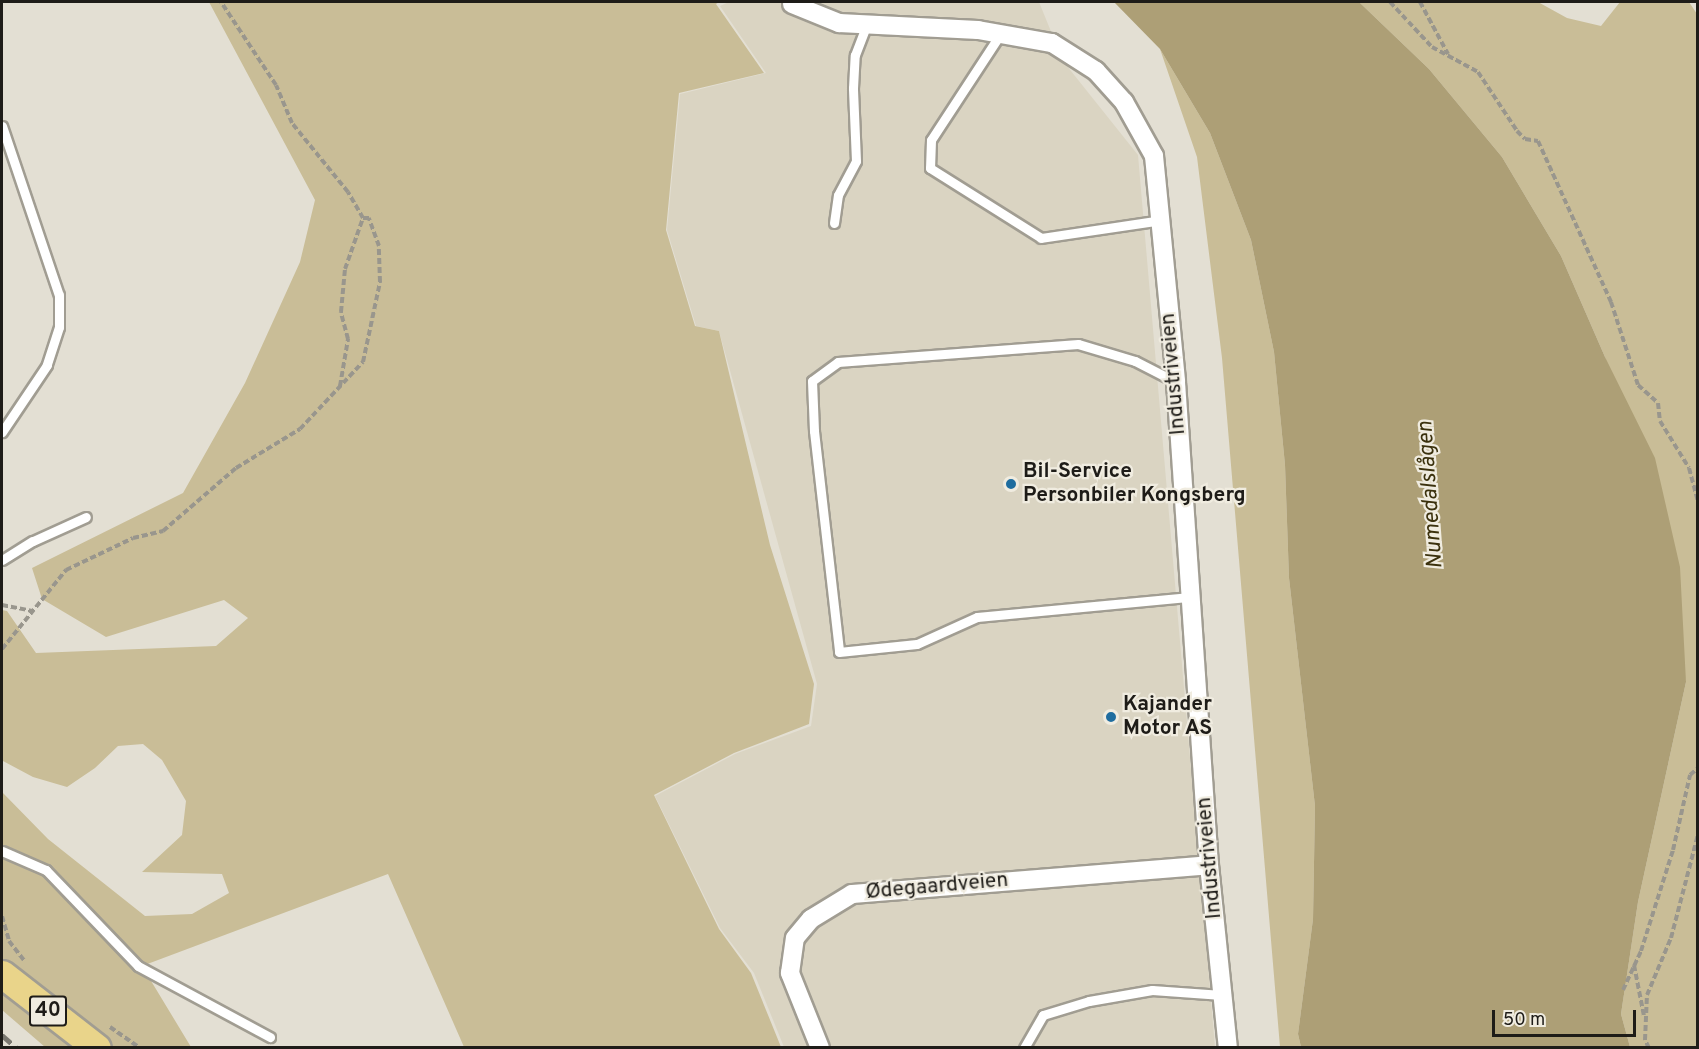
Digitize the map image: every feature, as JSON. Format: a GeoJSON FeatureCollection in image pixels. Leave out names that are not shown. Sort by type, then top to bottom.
{"type":"FeatureCollection","features":[{"type":"Feature","properties":{"kind":"main road","name":"40"},"geometry":{"type":"LineString","coordinates":[[2,974],[96,1047]]}},
{"type":"Feature","properties":{"kind":"street","name":"Industriveien"},"geometry":{"type":"LineString","coordinates":[[792,4],[839,23],[866,27],[1001,33],[1052,43],[1096,70],[1124,102],[1154,156],[1176,382],[1209,865],[1228,1047]]}},
{"type":"Feature","properties":{"kind":"street","name":"Ødegaardveien"},"geometry":{"type":"LineString","coordinates":[[820,1047],[790,973],[795,938],[811,919],[852,894],[1209,865]]}},
{"type":"Feature","properties":{"kind":"lane"},"geometry":{"type":"LineString","coordinates":[[834,223],[838,195],[856,161],[853,88],[855,55],[866,27]]}},
{"type":"Feature","properties":{"kind":"lane"},"geometry":{"type":"LineString","coordinates":[[1001,33],[931,140],[930,168],[1041,238],[1161,220]]}},
{"type":"Feature","properties":{"kind":"lane"},"geometry":{"type":"LineString","coordinates":[[2,126],[59,295],[60,327],[47,365],[2,432]]}},
{"type":"Feature","properties":{"kind":"lane"},"geometry":{"type":"LineString","coordinates":[[1176,382],[1135,361],[1078,344],[838,362],[812,381],[814,431],[839,652],[916,644],[976,617],[1190,597]]}},
{"type":"Feature","properties":{"kind":"lane"},"geometry":{"type":"LineString","coordinates":[[2,560],[33,541],[86,517]]}},
{"type":"Feature","properties":{"kind":"lane"},"geometry":{"type":"LineString","coordinates":[[2,851],[46,870],[138,966],[270,1037]]}},
{"type":"Feature","properties":{"kind":"lane"},"geometry":{"type":"LineString","coordinates":[[1024,1047],[1043,1015],[1089,1000],[1152,990],[1222,995]]}},
{"type":"Feature","properties":{"kind":"path"},"geometry":{"type":"LineString","coordinates":[[221,2],[276,85],[292,123],[348,192],[363,218],[345,269],[341,312],[348,339],[340,388]]}},
{"type":"Feature","properties":{"kind":"path"},"geometry":{"type":"LineString","coordinates":[[1390,2],[1432,47],[1478,72],[1517,131],[1525,139],[1538,141],[1611,302],[1638,385],[1658,402],[1667,437],[1689,468],[1698,501]]}},
{"type":"Feature","properties":{"kind":"path"},"geometry":{"type":"LineString","coordinates":[[1420,2],[1448,54]]}},
{"type":"Feature","properties":{"kind":"path"},"geometry":{"type":"LineString","coordinates":[[2,649],[66,570],[133,538],[163,531],[236,468],[300,429],[363,362],[380,282],[379,246],[369,218],[363,218]]}},
{"type":"Feature","properties":{"kind":"path"},"geometry":{"type":"LineString","coordinates":[[2,605],[34,611]]}},
{"type":"Feature","properties":{"kind":"path"},"geometry":{"type":"LineString","coordinates":[[1623,990],[1673,850],[1689,775],[1698,768]]}},
{"type":"Feature","properties":{"kind":"path"},"geometry":{"type":"LineString","coordinates":[[1644,1018],[1647,995],[1680,910],[1698,834]]}},
{"type":"Feature","properties":{"kind":"path"},"geometry":{"type":"LineString","coordinates":[[2,916],[9,942],[31,967]]}},
{"type":"Feature","properties":{"kind":"path"},"geometry":{"type":"LineString","coordinates":[[1634,964],[1649,1047]]}},
{"type":"Feature","properties":{"kind":"path"},"geometry":{"type":"LineString","coordinates":[[102,1021],[140,1047]]}},
{"type":"Feature","properties":{"kind":"shaded area"},"geometry":{"type":"Polygon","coordinates":[[[209,2],[719,2],[716,4],[764,73],[679,93],[666,230],[695,326],[719,331],[770,545],[814,684],[809,724],[734,753],[654,795],[719,929],[751,973],[781,1047],[464,1047],[388,874],[142,966],[191,1047],[45,1047],[2,1010],[2,792],[48,839],[145,916],[192,914],[229,893],[222,874],[142,872],[182,835],[186,801],[162,760],[143,744],[118,746],[95,768],[67,787],[33,777],[3,761],[2,754],[2,610],[7,611],[36,653],[216,646],[248,618],[224,600],[106,637],[42,599],[32,568],[183,493],[245,383],[300,262],[315,200],[209,2]]]}},
{"type":"Feature","properties":{"kind":"shaded area"},"geometry":{"type":"Polygon","coordinates":[[[729,2],[1039,2],[1063,61],[1138,155],[1215,1047],[784,1047],[754,973],[720,928],[655,796],[735,754],[811,726],[817,684],[719,331],[696,326],[667,230],[680,94],[766,73],[720,6],[729,2]]]}},
{"type":"Feature","properties":{"kind":"shaded area"},"geometry":{"type":"Polygon","coordinates":[[[1359,2],[1538,2],[1567,18],[1601,26],[1620,2],[1689,2],[1697,14],[1697,1047],[1630,1047],[1621,1014],[1638,902],[1686,682],[1605,357],[1561,256],[1502,157],[1429,69],[1359,2]]]}},
{"type":"Feature","properties":{"kind":"shaded area"},"geometry":{"type":"Polygon","coordinates":[[[1160,49],[1210,133],[1251,240],[1274,352],[1285,465],[1289,578],[1315,806],[1313,919],[1298,1034],[1301,1047],[1280,1047],[1222,358],[1197,157],[1160,49]]]}},
{"type":"Feature","properties":{"kind":"water","name":"Numedalslågen"},"geometry":{"type":"Polygon","coordinates":[[[1114,2],[1359,2],[1429,69],[1502,157],[1561,256],[1605,357],[1655,458],[1680,567],[1686,682],[1638,902],[1621,1014],[1630,1047],[1301,1047],[1298,1034],[1313,919],[1315,806],[1289,578],[1285,465],[1274,352],[1251,240],[1210,133],[1160,49],[1114,2]]]}},
{"type":"Feature","properties":{"kind":"railway"},"geometry":{"type":"LineString","coordinates":[[2,1035],[17,1048]]}},
{"type":"Feature","properties":{"kind":"place","name":"Bil-Service Personbiler Kongsberg"},"geometry":{"type":"Point","coordinates":[1011,484]}},
{"type":"Feature","properties":{"kind":"place","name":"Kajander Motor AS"},"geometry":{"type":"Point","coordinates":[1111,717]}}]}
